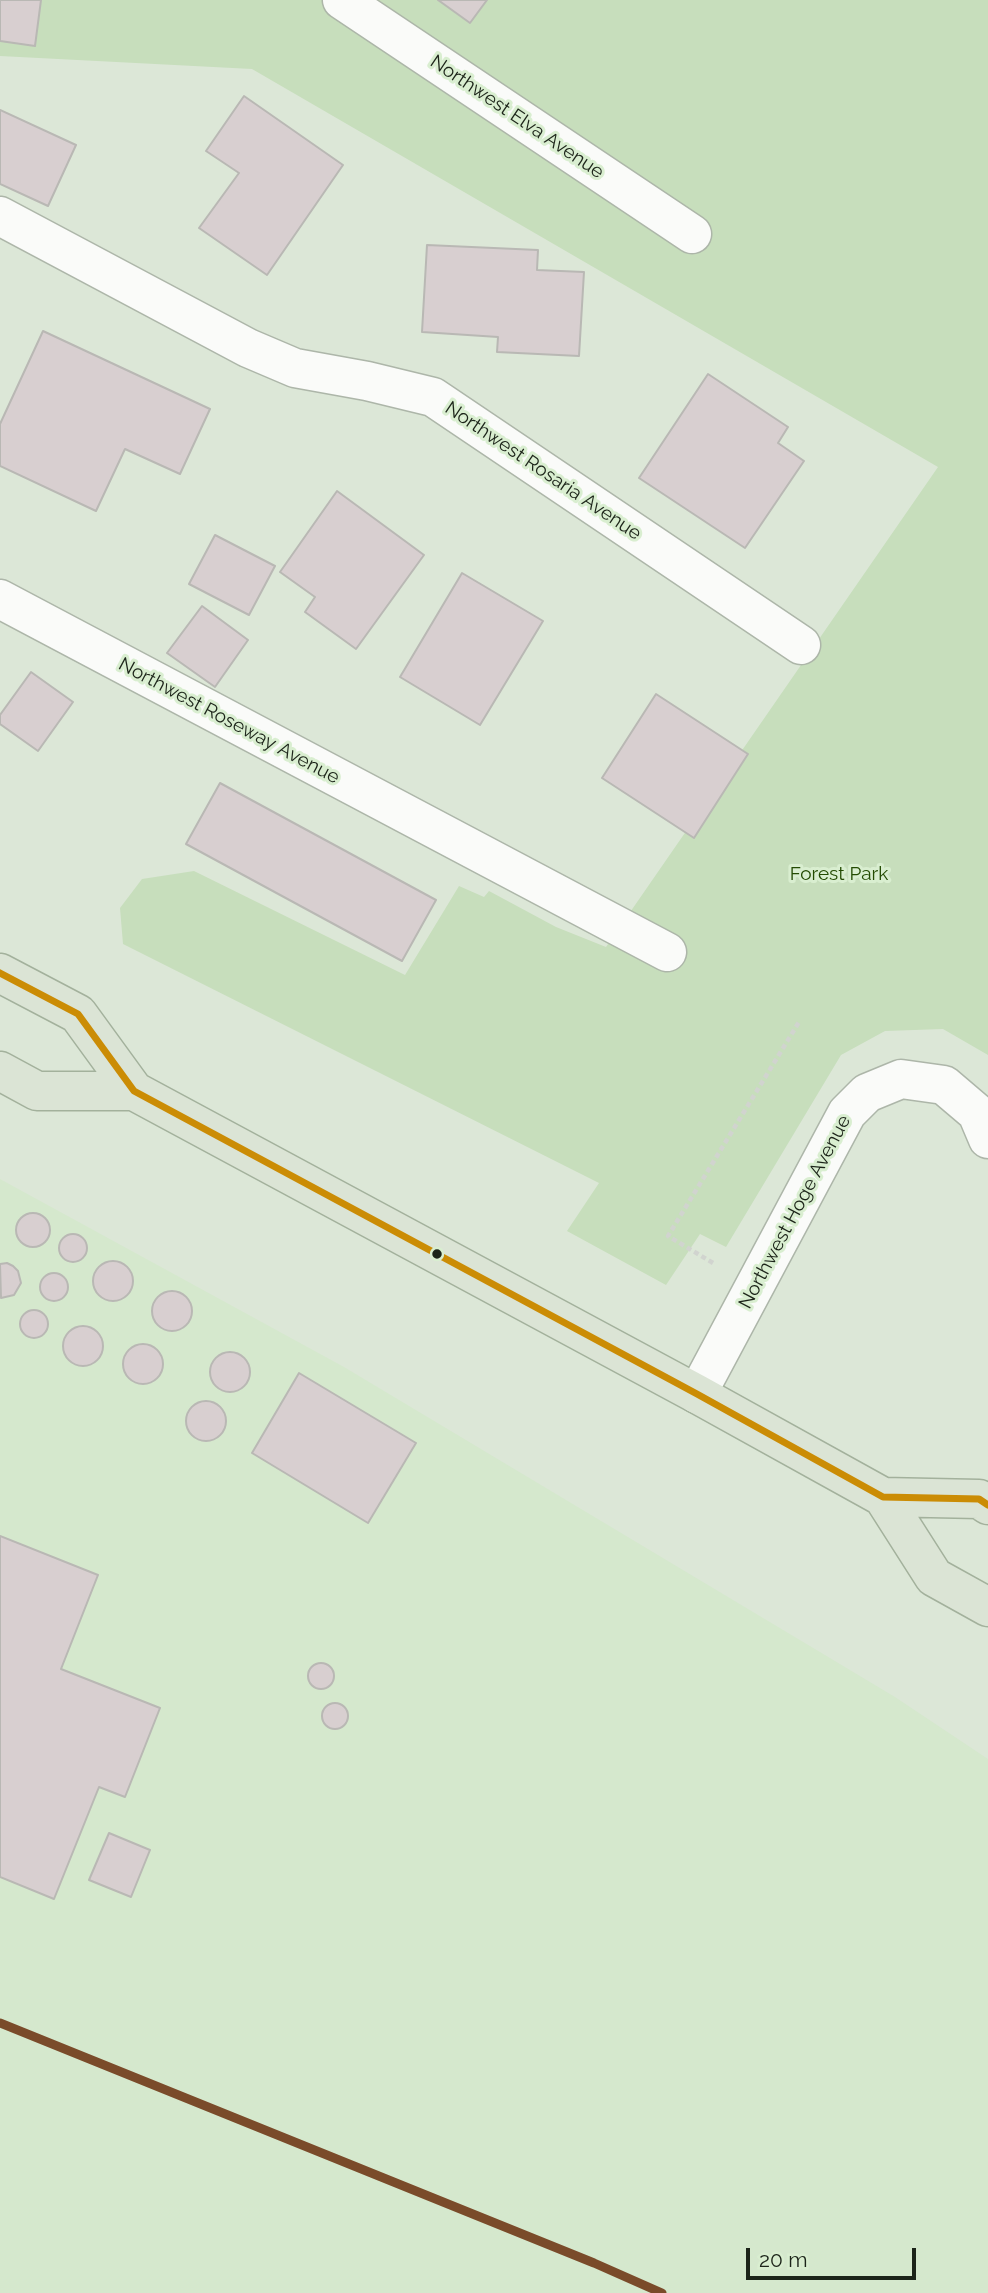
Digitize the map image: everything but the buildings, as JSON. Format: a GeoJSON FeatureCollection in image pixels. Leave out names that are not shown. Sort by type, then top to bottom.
{"type":"FeatureCollection","features":[{"type":"Feature","properties":{"kind":"highway"},"geometry":{"type":"LineString","coordinates":[[0,973],[78,1014],[134,1091],[883,1497],[979,1499],[988,1505]]}},
{"type":"Feature","properties":{"kind":"highway"},"geometry":{"type":"LineString","coordinates":[[0,1072],[37,1091],[134,1091]]}},
{"type":"Feature","properties":{"kind":"highway"},"geometry":{"type":"LineString","coordinates":[[883,1497],[934,1577],[988,1607]]}},
{"type":"Feature","properties":{"kind":"street","name":"Northwest Elva Avenue"},"geometry":{"type":"LineString","coordinates":[[342,0],[692,234]]}},
{"type":"Feature","properties":{"kind":"street","name":"Northwest Rosaria Avenue"},"geometry":{"type":"LineString","coordinates":[[0,216],[260,353],[295,368],[433,397],[801,645]]}},
{"type":"Feature","properties":{"kind":"street","name":"Northwest Roseway Avenue"},"geometry":{"type":"LineString","coordinates":[[0,599],[667,952]]}},
{"type":"Feature","properties":{"kind":"street","name":"Northwest Hoge Avenue"},"geometry":{"type":"LineString","coordinates":[[697,1394],[847,1113],[867,1093],[901,1079],[944,1085],[976,1113],[988,1139]]}},
{"type":"Feature","properties":{"kind":"path"},"geometry":{"type":"LineString","coordinates":[[754,1287],[668,1236],[799,1022]]}},
{"type":"Feature","properties":{"kind":"shaded area"},"geometry":{"type":"Polygon","coordinates":[[[0,1179],[344,1367],[895,1697],[988,1759],[988,2293],[0,2293],[0,1179]]]}},
{"type":"Feature","properties":{"kind":"green space","name":"Forest Park"},"geometry":{"type":"Polygon","coordinates":[[[0,0],[988,0],[988,1055],[943,1029],[885,1031],[841,1055],[726,1247],[700,1234],[666,1285],[567,1231],[599,1183],[123,944],[120,908],[142,879],[194,871],[405,975],[459,886],[484,897],[489,891],[556,927],[606,947],[938,467],[252,69],[0,56],[0,0]]]}},
{"type":"Feature","properties":{"kind":"transit line"},"geometry":{"type":"LineString","coordinates":[[0,973],[78,1014],[134,1091],[883,1497],[979,1499],[988,1505]]}},
{"type":"Feature","properties":{"kind":"transit line"},"geometry":{"type":"LineString","coordinates":[[0,2023],[662,2293]]}}]}
